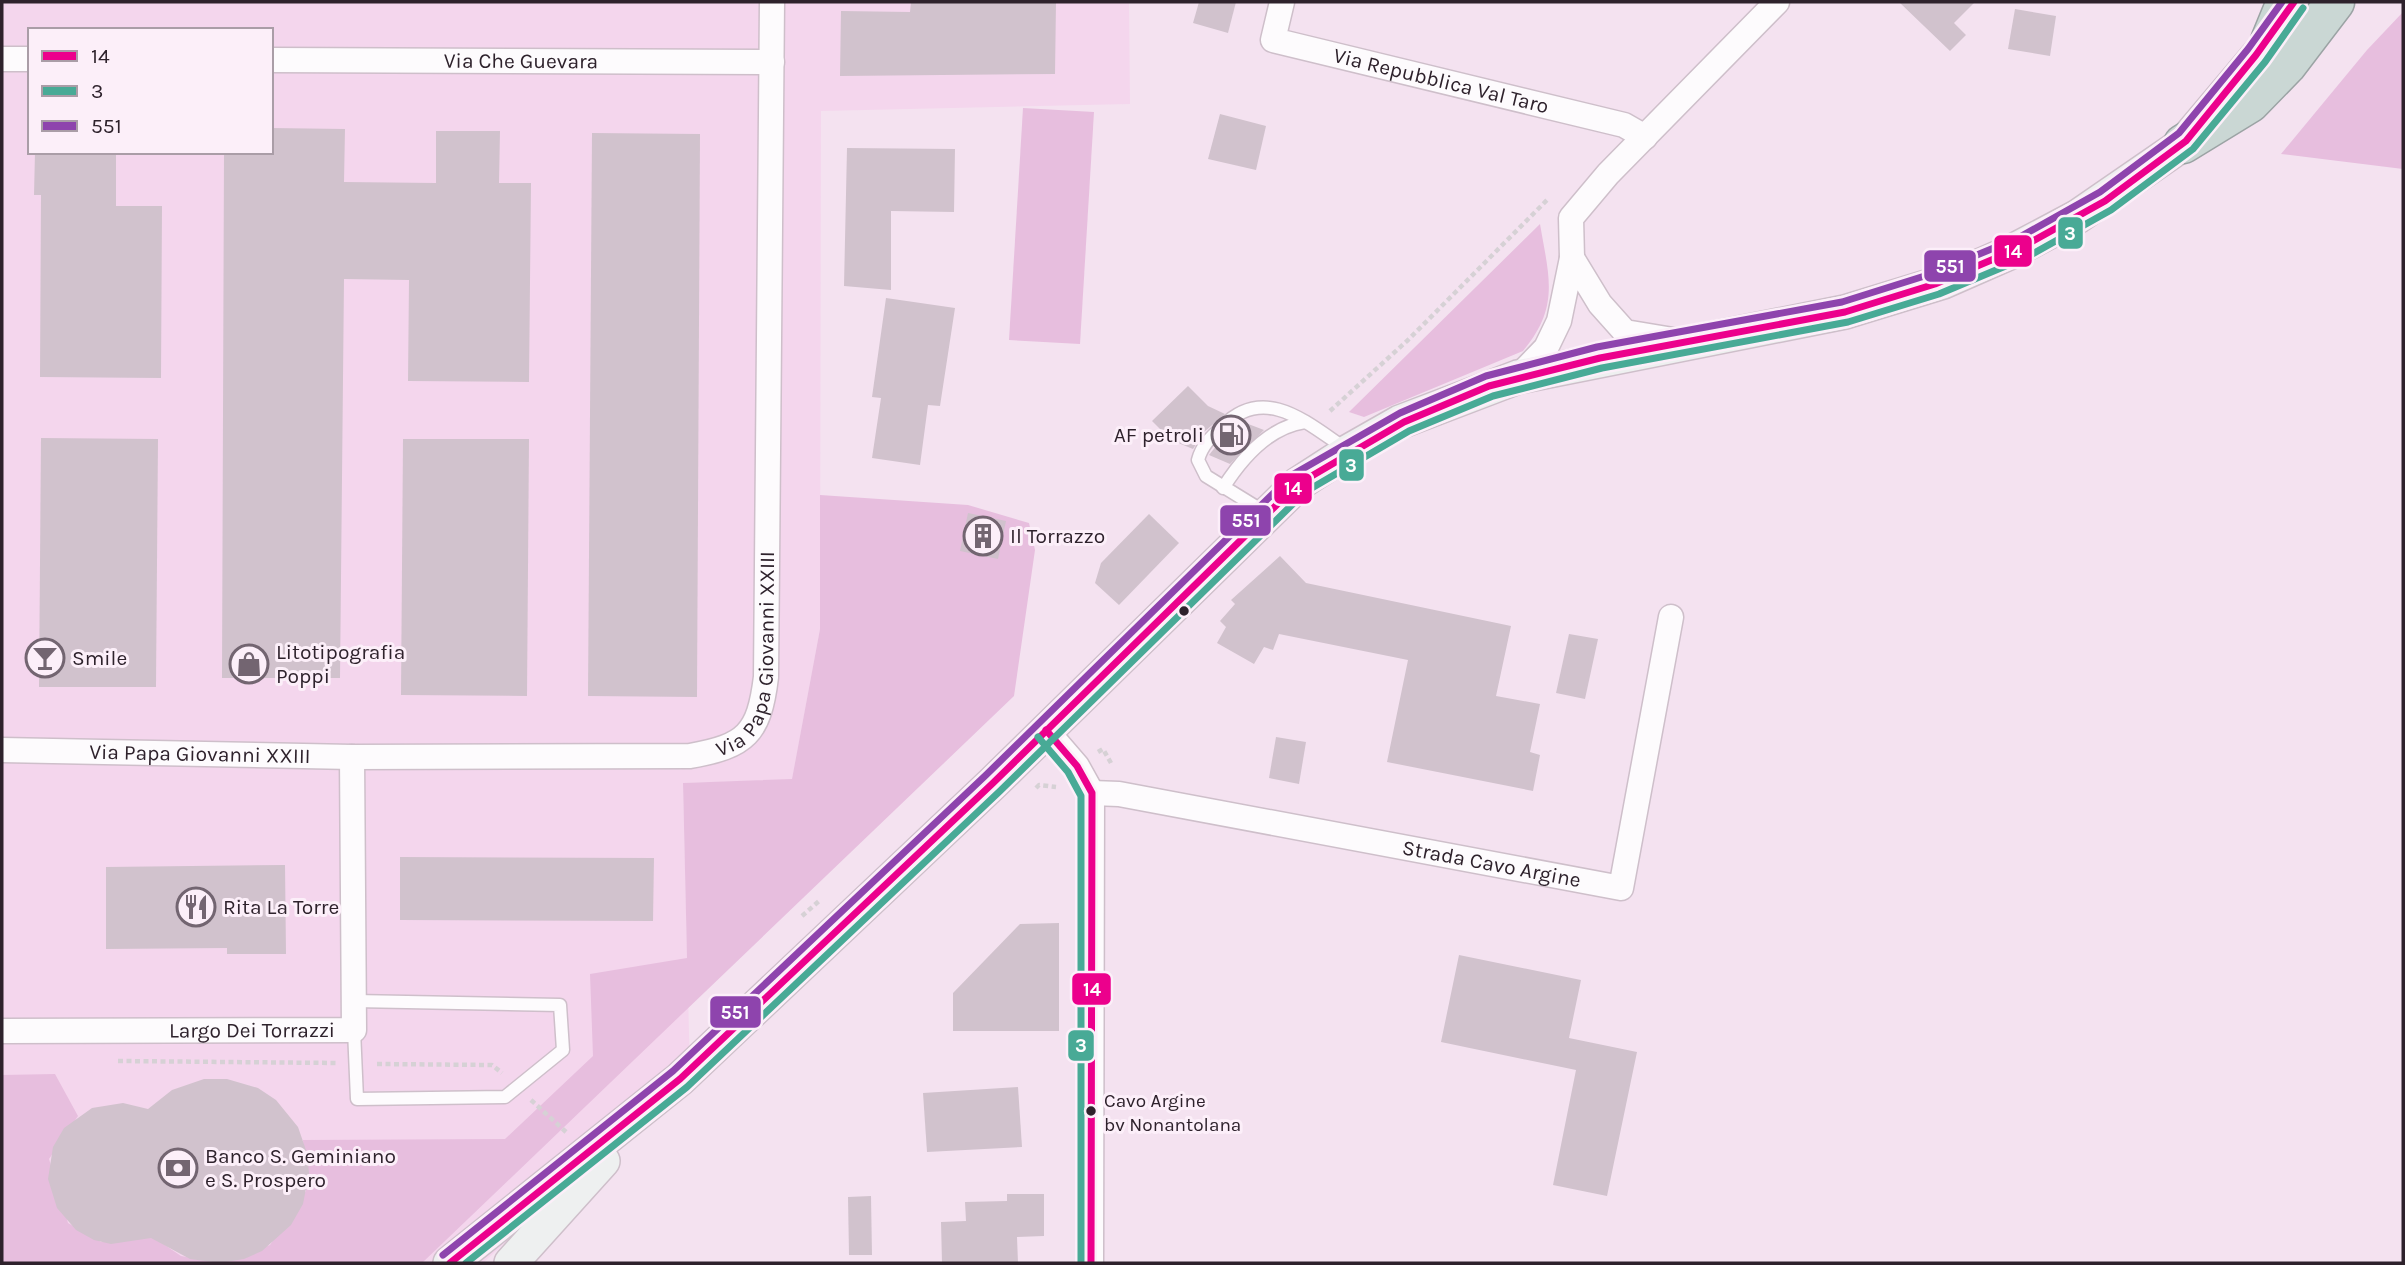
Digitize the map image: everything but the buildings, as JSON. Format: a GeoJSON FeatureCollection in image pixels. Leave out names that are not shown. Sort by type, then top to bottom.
{"type":"FeatureCollection","features":[{"type":"Feature","properties":{"kind":"highway"},"geometry":{"type":"LineString","coordinates":[[2270,41],[2286,2]]}},
{"type":"Feature","properties":{"kind":"highway"},"geometry":{"type":"LineString","coordinates":[[2183,144],[2250,103],[2287,65],[2335,2]]}},
{"type":"Feature","properties":{"kind":"main road"},"geometry":{"type":"LineString","coordinates":[[511,1263],[667,1089],[1046,730],[1298,484],[1349,450],[1400,422],[1518,377],[1845,312],[1943,282],[2009,253],[2077,217],[2183,144],[2270,41],[2294,2]]}},
{"type":"Feature","properties":{"kind":"main road"},"geometry":{"type":"LineString","coordinates":[[450,1263],[667,1089]]}},
{"type":"Feature","properties":{"kind":"street","name":"Via Papa Giovanni XXIII"},"geometry":{"type":"LineString","coordinates":[[2,750],[352,757],[690,756],[718,751],[743,739],[761,713],[766,677],[772,2]]}},
{"type":"Feature","properties":{"kind":"street","name":"Via Repubblica Val Taro"},"geometry":{"type":"LineString","coordinates":[[1282,2],[1273,40],[1624,125],[1645,137]]}},
{"type":"Feature","properties":{"kind":"street"},"geometry":{"type":"LineString","coordinates":[[1518,377],[1546,348],[1559,321],[1572,258],[1571,218],[1608,174],[1777,2]]}},
{"type":"Feature","properties":{"kind":"street"},"geometry":{"type":"LineString","coordinates":[[2,59],[28,59]]}},
{"type":"Feature","properties":{"kind":"street","name":"Via Che Guevara"},"geometry":{"type":"LineString","coordinates":[[273,60],[772,62]]}},
{"type":"Feature","properties":{"kind":"street"},"geometry":{"type":"LineString","coordinates":[[1572,258],[1600,304],[1625,332],[1684,342]]}},
{"type":"Feature","properties":{"kind":"street","name":"Strada Cavo Argine"},"geometry":{"type":"LineString","coordinates":[[1092,793],[1119,794],[1621,888],[1671,617]]}},
{"type":"Feature","properties":{"kind":"street"},"geometry":{"type":"LineString","coordinates":[[1046,730],[1077,766],[1092,793],[1091,1263]]}},
{"type":"Feature","properties":{"kind":"street","name":"Largo Dei Torrazzi"},"geometry":{"type":"LineString","coordinates":[[2,1031],[354,1030],[352,757]]}},
{"type":"Feature","properties":{"kind":"lane"},"geometry":{"type":"LineString","coordinates":[[1266,513],[1206,476],[1198,460],[1201,447],[1235,414],[1242,410],[1282,410],[1349,450]]}},
{"type":"Feature","properties":{"kind":"lane"},"geometry":{"type":"LineString","coordinates":[[1223,488],[1233,472],[1272,434],[1289,425],[1309,425]]}},
{"type":"Feature","properties":{"kind":"lane"},"geometry":{"type":"LineString","coordinates":[[354,1030],[357,1099],[505,1097],[564,1050],[560,1004],[355,1001]]}},
{"type":"Feature","properties":{"kind":"path"},"geometry":{"type":"LineString","coordinates":[[1309,425],[1408,340],[1551,196]]}},
{"type":"Feature","properties":{"kind":"shaded area"},"geometry":{"type":"Polygon","coordinates":[[[2,2],[1129,2],[1130,104],[821,111],[820,629],[792,780],[683,783],[690,1074],[483,1263],[2,1263],[2,2]]]}},
{"type":"Feature","properties":{"kind":"shaded area"},"geometry":{"type":"Polygon","coordinates":[[[2403,12],[2403,169],[2281,154],[2367,50],[2403,12]]]}},
{"type":"Feature","properties":{"kind":"shaded area"},"geometry":{"type":"Polygon","coordinates":[[[1023,108],[1094,112],[1080,344],[1009,340],[1023,108]]]}},
{"type":"Feature","properties":{"kind":"shaded area"},"geometry":{"type":"Polygon","coordinates":[[[1540,224],[1549,291],[1543,320],[1523,351],[1364,417],[1349,412],[1540,224]]]}},
{"type":"Feature","properties":{"kind":"shaded area"},"geometry":{"type":"Polygon","coordinates":[[[820,495],[968,505],[1029,523],[1035,550],[1014,696],[422,1263],[220,1263],[270,1245],[306,1191],[303,1140],[505,1139],[593,1056],[590,974],[687,958],[683,783],[792,779],[820,629],[820,495]]]}},
{"type":"Feature","properties":{"kind":"shaded area"},"geometry":{"type":"Polygon","coordinates":[[[55,1074],[78,1116],[49,1159],[68,1223],[101,1242],[150,1235],[181,1256],[220,1263],[2,1263],[2,1075],[55,1074]]]}},
{"type":"Feature","properties":{"kind":"transit line","name":"551"},"geometry":{"type":"LineString","coordinates":[[443,1255],[673,1071],[986,775],[1292,475],[1400,413],[1486,376],[1597,347],[1842,302],[1931,274],[2018,238],[2100,192],[2179,133],[2248,49],[2282,2]]}},
{"type":"Feature","properties":{"kind":"transit line","name":"14"},"geometry":{"type":"LineString","coordinates":[[450,1263],[680,1079],[993,783],[1298,484],[1404,422],[1489,386],[1600,358],[1845,312],[1935,284],[2022,247],[2105,201],[2186,141],[2256,55],[2294,2]]}},
{"type":"Feature","properties":{"kind":"transit line","name":"3"},"geometry":{"type":"LineString","coordinates":[[466,1263],[687,1087],[1000,791],[1305,492],[1409,431],[1493,396],[1602,368],[1848,322],[1939,294],[2027,257],[2111,210],[2193,149],[2265,62],[2303,8]]}},
{"type":"Feature","properties":{"kind":"transit line","name":"14"},"geometry":{"type":"LineString","coordinates":[[1046,730],[1077,766],[1092,793],[1091,1263]]}},
{"type":"Feature","properties":{"kind":"transit line","name":"3"},"geometry":{"type":"LineString","coordinates":[[1038,737],[1068,772],[1081,796],[1081,1263]]}},
{"type":"Feature","properties":{"kind":"place","name":"AF petroli"},"geometry":{"type":"Point","coordinates":[1231,435]}},
{"type":"Feature","properties":{"kind":"place","name":"Il Torrazzo"},"geometry":{"type":"Point","coordinates":[983,536]}},
{"type":"Feature","properties":{"kind":"place","name":"Smile"},"geometry":{"type":"Point","coordinates":[45,658]}},
{"type":"Feature","properties":{"kind":"place","name":"Litotipografia Poppi"},"geometry":{"type":"Point","coordinates":[249,664]}},
{"type":"Feature","properties":{"kind":"place","name":"Rita La Torre"},"geometry":{"type":"Point","coordinates":[196,907]}},
{"type":"Feature","properties":{"kind":"place","name":"Cavo Argine bv Nonantolana"},"geometry":{"type":"Point","coordinates":[1091,1111]}},
{"type":"Feature","properties":{"kind":"place","name":"Banco S. Geminiano e S. Prospero"},"geometry":{"type":"Point","coordinates":[178,1168]}}]}
